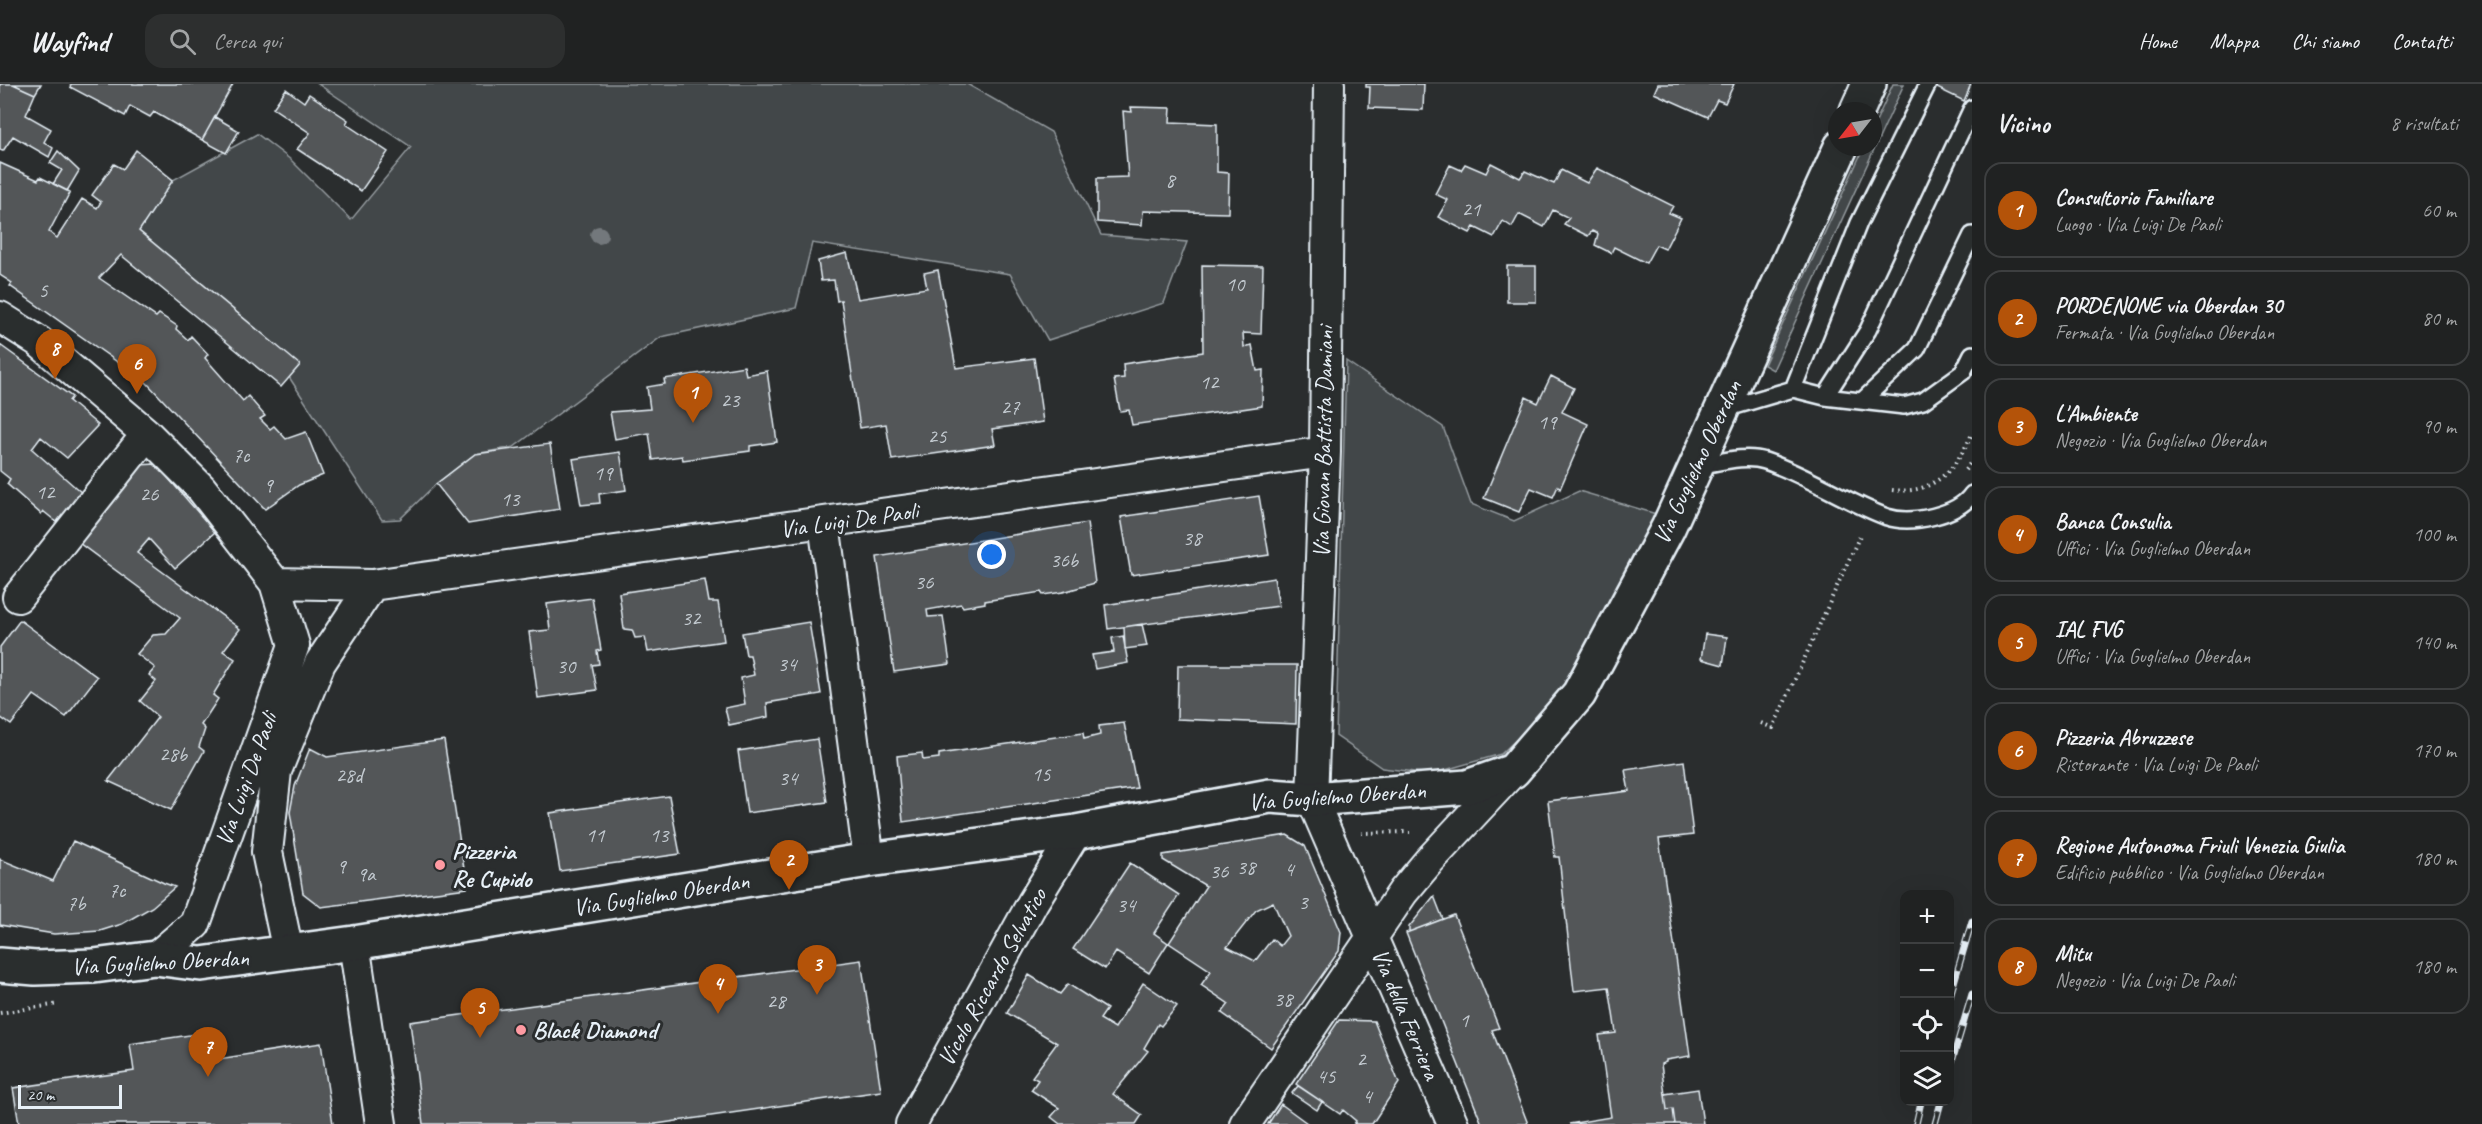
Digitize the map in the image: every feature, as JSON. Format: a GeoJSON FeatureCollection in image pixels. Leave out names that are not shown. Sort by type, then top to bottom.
{"type":"FeatureCollection","features":[{"type":"Feature","properties":{"kind":"main road"},"geometry":{"type":"LineString","coordinates":[[1861,102],[1869,84]]}},
{"type":"Feature","properties":{"kind":"main road","name":"Via Guglielmo Oberdan"},"geometry":{"type":"LineString","coordinates":[[0,965],[35,968],[82,966],[154,958],[201,964],[354,943],[869,860],[1076,832],[1270,796],[1312,799],[1467,787],[1513,771],[1579,694],[1668,528],[1837,156]]}},
{"type":"Feature","properties":{"kind":"street","name":"Via Giovan Battista Damiani"},"geometry":{"type":"LineString","coordinates":[[1312,799],[1325,452],[1329,84]]}},
{"type":"Feature","properties":{"kind":"street","name":"Via Luigi De Paoli"},"geometry":{"type":"LineString","coordinates":[[0,317],[38,340],[147,434],[201,488],[275,583],[294,645],[195,924],[154,958]]}},
{"type":"Feature","properties":{"kind":"street"},"geometry":{"type":"LineString","coordinates":[[18,597],[147,434]]}},
{"type":"Feature","properties":{"kind":"street","name":"Via Luigi De Paoli"},"geometry":{"type":"LineString","coordinates":[[275,583],[372,585],[1325,452]]}},
{"type":"Feature","properties":{"kind":"street"},"geometry":{"type":"LineString","coordinates":[[824,523],[869,860]]}},
{"type":"Feature","properties":{"kind":"street","name":"Via Luigi De Paoli"},"geometry":{"type":"LineString","coordinates":[[288,952],[267,852],[276,771],[320,663],[372,585]]}},
{"type":"Feature","properties":{"kind":"street","name":"Via della Ferriera"},"geometry":{"type":"LineString","coordinates":[[1453,1124],[1374,938],[1403,892],[1513,771]]}},
{"type":"Feature","properties":{"kind":"street"},"geometry":{"type":"LineString","coordinates":[[1245,1124],[1374,938],[1312,799]]}},
{"type":"Feature","properties":{"kind":"street","name":"Vicolo Riccardo Selvatico"},"geometry":{"type":"LineString","coordinates":[[910,1124],[1033,902],[1076,832]]}},
{"type":"Feature","properties":{"kind":"street"},"geometry":{"type":"LineString","coordinates":[[354,943],[381,1124]]}},
{"type":"Feature","properties":{"kind":"lane"},"geometry":{"type":"LineString","coordinates":[[1793,389],[1859,223],[1928,84]]}},
{"type":"Feature","properties":{"kind":"lane"},"geometry":{"type":"LineString","coordinates":[[1825,397],[1868,330],[1972,108]]}},
{"type":"Feature","properties":{"kind":"lane"},"geometry":{"type":"LineString","coordinates":[[1864,399],[1917,349],[1972,235]]}},
{"type":"Feature","properties":{"kind":"lane"},"geometry":{"type":"LineString","coordinates":[[1722,410],[1793,389],[1825,397],[1864,399],[1904,406],[1923,401],[1963,372],[1972,354]]}},
{"type":"Feature","properties":{"kind":"lane"},"geometry":{"type":"LineString","coordinates":[[1696,466],[1737,460],[1763,460],[1890,518],[1937,517],[1968,501],[1972,494]]}},
{"type":"Feature","properties":{"kind":"path"},"geometry":{"type":"LineString","coordinates":[[1889,489],[1907,492],[1930,487],[1947,474],[1962,456],[1972,434]]}},
{"type":"Feature","properties":{"kind":"path"},"geometry":{"type":"LineString","coordinates":[[1761,723],[1773,728],[1860,535]]}},
{"type":"Feature","properties":{"kind":"shaded area"},"geometry":{"type":"Polygon","coordinates":[[[318,84],[967,84],[1051,132],[1101,235],[1187,242],[1164,303],[1048,340],[1010,274],[812,243],[796,308],[661,337],[514,447],[475,454],[436,484],[400,519],[382,520],[289,377],[299,365],[139,231],[173,180],[257,134],[291,160],[351,220],[411,147],[318,84]]]}},
{"type":"Feature","properties":{"kind":"shaded area"},"geometry":{"type":"Polygon","coordinates":[[[1893,84],[1904,84],[1882,132],[1882,108],[1893,84]]]}},
{"type":"Feature","properties":{"kind":"shaded area"},"geometry":{"type":"Polygon","coordinates":[[[1860,156],[1871,156],[1773,370],[1764,365],[1860,156]]]}},
{"type":"Feature","properties":{"kind":"shaded area"},"geometry":{"type":"Polygon","coordinates":[[[1346,361],[1443,427],[1471,504],[1514,521],[1579,491],[1663,516],[1570,687],[1501,754],[1431,774],[1382,768],[1336,736],[1346,361]]]}},
{"type":"Feature","properties":{"kind":"building"},"geometry":{"type":"Polygon","coordinates":[[[0,84],[13,84],[35,94],[26,115],[51,129],[44,142],[53,148],[49,157],[13,136],[3,151],[0,150],[0,84]]]}},
{"type":"Feature","properties":{"kind":"building"},"geometry":{"type":"Polygon","coordinates":[[[13,84],[41,84],[35,94],[13,84]]]}},
{"type":"Feature","properties":{"kind":"building"},"geometry":{"type":"Polygon","coordinates":[[[71,84],[233,84],[202,140],[154,112],[150,117],[130,106],[125,116],[70,87],[71,84]]]}},
{"type":"Feature","properties":{"kind":"building"},"geometry":{"type":"Polygon","coordinates":[[[1366,84],[1424,84],[1423,110],[1369,108],[1370,87],[1366,87],[1366,84]]]}},
{"type":"Feature","properties":{"kind":"building"},"geometry":{"type":"Polygon","coordinates":[[[1658,84],[1734,84],[1725,103],[1717,100],[1708,117],[1654,93],[1658,84]]]}},
{"type":"Feature","properties":{"kind":"building"},"geometry":{"type":"Polygon","coordinates":[[[1939,84],[1971,84],[1964,101],[1937,88],[1939,84]]]}},
{"type":"Feature","properties":{"kind":"building"},"geometry":{"type":"Polygon","coordinates":[[[286,89],[304,102],[309,94],[348,120],[346,124],[388,152],[361,191],[297,149],[310,133],[273,108],[286,89]]]}},
{"type":"Feature","properties":{"kind":"building"},"geometry":{"type":"Polygon","coordinates":[[[1131,107],[1171,108],[1170,122],[1217,124],[1217,172],[1229,173],[1228,213],[1143,211],[1142,225],[1097,222],[1097,178],[1128,177],[1123,111],[1132,112],[1131,107]]]}},
{"type":"Feature","properties":{"kind":"building"},"geometry":{"type":"Polygon","coordinates":[[[215,117],[239,131],[226,153],[202,140],[215,117]]]}},
{"type":"Feature","properties":{"kind":"building"},"geometry":{"type":"Polygon","coordinates":[[[136,150],[173,180],[139,231],[300,365],[281,387],[121,255],[99,278],[156,317],[159,314],[177,326],[176,329],[188,340],[191,336],[208,354],[205,358],[243,401],[248,396],[265,416],[260,419],[270,429],[274,426],[286,439],[306,432],[323,475],[299,485],[265,509],[147,383],[10,286],[12,283],[0,275],[0,163],[38,180],[40,177],[70,192],[49,232],[57,238],[82,199],[97,208],[101,202],[92,195],[114,164],[123,169],[136,150]]]}},
{"type":"Feature","properties":{"kind":"building"},"geometry":{"type":"Polygon","coordinates":[[[58,151],[79,171],[67,191],[53,184],[62,170],[50,163],[58,151]]]}},
{"type":"Feature","properties":{"kind":"building"},"geometry":{"type":"Polygon","coordinates":[[[1491,163],[1520,178],[1525,171],[1554,184],[1561,170],[1587,183],[1597,168],[1673,206],[1669,213],[1681,218],[1665,249],[1656,245],[1646,263],[1614,247],[1611,253],[1595,245],[1598,234],[1592,231],[1588,236],[1564,224],[1569,218],[1553,210],[1544,227],[1519,214],[1512,227],[1503,221],[1494,237],[1474,227],[1470,233],[1438,217],[1448,200],[1435,194],[1450,165],[1461,170],[1465,164],[1486,173],[1491,163]]]}},
{"type":"Feature","properties":{"kind":"building"},"geometry":{"type":"Polygon","coordinates":[[[847,253],[858,299],[927,288],[924,273],[938,270],[956,368],[1034,358],[1043,422],[992,429],[995,445],[892,460],[886,424],[860,428],[841,300],[837,301],[834,280],[821,281],[818,261],[847,253]]]}},
{"type":"Feature","properties":{"kind":"building"},"geometry":{"type":"Polygon","coordinates":[[[1202,265],[1263,266],[1261,334],[1243,333],[1244,347],[1252,345],[1257,371],[1263,370],[1262,406],[1132,425],[1129,410],[1120,411],[1114,379],[1124,378],[1123,364],[1203,352],[1202,265]]]}},
{"type":"Feature","properties":{"kind":"building"},"geometry":{"type":"Polygon","coordinates":[[[1507,266],[1536,266],[1536,302],[1507,302],[1507,266]]]}},
{"type":"Feature","properties":{"kind":"building"},"geometry":{"type":"Polygon","coordinates":[[[0,345],[72,397],[69,401],[98,425],[67,458],[41,437],[32,449],[82,493],[59,524],[43,511],[41,514],[7,484],[10,479],[0,471],[0,345]]]}},
{"type":"Feature","properties":{"kind":"building"},"geometry":{"type":"Polygon","coordinates":[[[744,366],[746,375],[767,371],[777,442],[750,446],[750,451],[683,460],[682,456],[653,460],[649,433],[615,439],[610,412],[650,409],[647,387],[665,384],[664,379],[744,366]]]}},
{"type":"Feature","properties":{"kind":"building"},"geometry":{"type":"Polygon","coordinates":[[[1551,376],[1574,388],[1562,412],[1588,424],[1560,489],[1558,486],[1553,497],[1531,488],[1519,512],[1484,498],[1526,397],[1538,403],[1551,376]]]}},
{"type":"Feature","properties":{"kind":"building"},"geometry":{"type":"Polygon","coordinates":[[[550,444],[560,509],[468,524],[436,484],[475,454],[550,444]]]}},
{"type":"Feature","properties":{"kind":"building"},"geometry":{"type":"Polygon","coordinates":[[[620,452],[626,490],[599,494],[600,503],[581,505],[573,459],[620,452]]]}},
{"type":"Feature","properties":{"kind":"building"},"geometry":{"type":"Polygon","coordinates":[[[156,464],[215,532],[175,568],[149,539],[137,553],[240,629],[223,651],[235,659],[213,695],[218,699],[201,725],[205,729],[199,747],[204,751],[171,810],[108,781],[158,717],[140,701],[156,681],[149,675],[155,668],[137,654],[153,635],[166,634],[180,618],[79,543],[138,465],[156,464]]]}},
{"type":"Feature","properties":{"kind":"building"},"geometry":{"type":"Polygon","coordinates":[[[1259,496],[1269,555],[1131,575],[1121,517],[1259,496]]]}},
{"type":"Feature","properties":{"kind":"building"},"geometry":{"type":"Polygon","coordinates":[[[1087,523],[1095,583],[1063,592],[1043,595],[1041,592],[963,607],[961,604],[927,610],[928,617],[943,616],[950,664],[894,672],[877,557],[1087,523]]]}},
{"type":"Feature","properties":{"kind":"building"},"geometry":{"type":"Polygon","coordinates":[[[1274,578],[1279,606],[1108,629],[1105,605],[1274,578]]]}},
{"type":"Feature","properties":{"kind":"building"},"geometry":{"type":"Polygon","coordinates":[[[705,580],[709,602],[718,602],[724,641],[648,652],[645,637],[635,638],[632,630],[624,629],[619,593],[705,580]]]}},
{"type":"Feature","properties":{"kind":"building"},"geometry":{"type":"Polygon","coordinates":[[[592,598],[601,650],[597,651],[599,664],[592,665],[597,690],[538,698],[529,632],[550,630],[547,604],[592,598]]]}},
{"type":"Feature","properties":{"kind":"building"},"geometry":{"type":"Polygon","coordinates":[[[20,620],[97,677],[66,717],[34,695],[11,725],[0,717],[0,647],[20,620]]]}},
{"type":"Feature","properties":{"kind":"building"},"geometry":{"type":"Polygon","coordinates":[[[809,622],[821,694],[767,703],[768,717],[729,725],[725,708],[745,704],[741,678],[754,675],[750,655],[746,655],[742,633],[809,622]]]}},
{"type":"Feature","properties":{"kind":"building"},"geometry":{"type":"Polygon","coordinates":[[[1142,624],[1147,646],[1125,649],[1124,627],[1142,624]]]}},
{"type":"Feature","properties":{"kind":"building"},"geometry":{"type":"Polygon","coordinates":[[[1705,634],[1727,637],[1723,665],[1701,659],[1705,634]]]}},
{"type":"Feature","properties":{"kind":"building"},"geometry":{"type":"Polygon","coordinates":[[[1123,636],[1128,663],[1095,669],[1092,655],[1114,652],[1112,638],[1123,636]]]}},
{"type":"Feature","properties":{"kind":"building"},"geometry":{"type":"Polygon","coordinates":[[[1178,665],[1297,665],[1296,724],[1177,719],[1178,665]]]}},
{"type":"Feature","properties":{"kind":"building"},"geometry":{"type":"Polygon","coordinates":[[[1124,723],[1137,788],[903,822],[897,756],[922,753],[923,760],[939,758],[939,754],[1083,733],[1084,739],[1100,735],[1099,726],[1124,723]]]}},
{"type":"Feature","properties":{"kind":"building"},"geometry":{"type":"Polygon","coordinates":[[[817,739],[827,802],[747,813],[738,751],[817,739]]]}},
{"type":"Feature","properties":{"kind":"building"},"geometry":{"type":"Polygon","coordinates":[[[444,740],[467,888],[321,907],[303,893],[290,812],[295,786],[310,748],[327,757],[444,740]]]}},
{"type":"Feature","properties":{"kind":"building"},"geometry":{"type":"Polygon","coordinates":[[[1684,761],[1693,835],[1659,839],[1690,1056],[1666,1060],[1661,1064],[1667,1110],[1673,1109],[1675,1124],[1569,1124],[1611,1117],[1599,1035],[1616,1033],[1609,987],[1574,991],[1559,857],[1555,857],[1548,801],[1629,791],[1625,770],[1684,761]]]}},
{"type":"Feature","properties":{"kind":"building"},"geometry":{"type":"Polygon","coordinates":[[[669,796],[680,854],[560,871],[550,813],[669,796]]]}},
{"type":"Feature","properties":{"kind":"building"},"geometry":{"type":"Polygon","coordinates":[[[1287,835],[1305,846],[1341,932],[1339,951],[1271,1048],[1222,1013],[1229,1004],[1201,985],[1211,971],[1169,943],[1206,886],[1163,860],[1163,855],[1287,835]],[[1273,902],[1256,910],[1227,947],[1255,961],[1272,939],[1280,946],[1288,936],[1273,902]]]}},
{"type":"Feature","properties":{"kind":"building"},"geometry":{"type":"Polygon","coordinates":[[[73,841],[175,887],[152,907],[122,924],[100,931],[54,934],[0,925],[0,859],[53,881],[73,841]]]}},
{"type":"Feature","properties":{"kind":"building"},"geometry":{"type":"Polygon","coordinates":[[[1130,863],[1179,895],[1154,933],[1168,943],[1149,973],[1116,952],[1105,969],[1073,949],[1130,863]]]}},
{"type":"Feature","properties":{"kind":"building"},"geometry":{"type":"Polygon","coordinates":[[[1434,896],[1443,919],[1409,932],[1409,927],[1434,896]]]}},
{"type":"Feature","properties":{"kind":"building"},"geometry":{"type":"Polygon","coordinates":[[[1454,915],[1499,1028],[1492,1030],[1528,1124],[1482,1124],[1406,933],[1454,915]]]}},
{"type":"Feature","properties":{"kind":"building"},"geometry":{"type":"Polygon","coordinates":[[[861,960],[881,1091],[656,1124],[423,1124],[410,1022],[861,960]]]}},
{"type":"Feature","properties":{"kind":"building"},"geometry":{"type":"Polygon","coordinates":[[[1029,975],[1060,994],[1068,984],[1107,1009],[1100,1019],[1115,1028],[1143,983],[1177,1006],[1161,1026],[1158,1024],[1144,1048],[1148,1051],[1113,1094],[1142,1115],[1136,1124],[1060,1124],[1051,1117],[1059,1108],[1031,1090],[1038,1080],[1032,1077],[1057,1043],[1007,1013],[1029,975]]]}},
{"type":"Feature","properties":{"kind":"building"},"geometry":{"type":"Polygon","coordinates":[[[1339,1020],[1374,1021],[1399,1083],[1372,1124],[1354,1124],[1356,1121],[1343,1110],[1340,1114],[1296,1084],[1339,1020]]]}},
{"type":"Feature","properties":{"kind":"building"},"geometry":{"type":"Polygon","coordinates":[[[196,1034],[200,1062],[321,1043],[333,1124],[19,1124],[13,1088],[134,1071],[130,1044],[196,1034]]]}},
{"type":"Feature","properties":{"kind":"building"},"geometry":{"type":"Polygon","coordinates":[[[1298,1086],[1322,1102],[1317,1110],[1292,1093],[1298,1086]]]}},
{"type":"Feature","properties":{"kind":"building"},"geometry":{"type":"Polygon","coordinates":[[[1698,1089],[1703,1124],[1675,1124],[1673,1109],[1667,1110],[1665,1094],[1698,1089]]]}},
{"type":"Feature","properties":{"kind":"building"},"geometry":{"type":"Polygon","coordinates":[[[1281,1104],[1307,1123],[1268,1124],[1281,1104]]]}},
{"type":"Feature","properties":{"kind":"railway"},"geometry":{"type":"LineString","coordinates":[[1954,982],[1972,921]]}},
{"type":"Feature","properties":{"kind":"railway"},"geometry":{"type":"LineString","coordinates":[[1954,1055],[1972,994]]}},
{"type":"Feature","properties":{"kind":"railway"},"geometry":{"type":"LineString","coordinates":[[1916,1124],[1920,1106]]}},
{"type":"Feature","properties":{"kind":"railway"},"geometry":{"type":"LineString","coordinates":[[1935,1124],[1940,1106]]}},
{"type":"Feature","properties":{"kind":"place","name":"Mitu"},"geometry":{"type":"Point","coordinates":[55,379]}},
{"type":"Feature","properties":{"kind":"place","name":"Pizzeria Abruzzese"},"geometry":{"type":"Point","coordinates":[137,394]}},
{"type":"Feature","properties":{"kind":"place","name":"Consultorio Familiare"},"geometry":{"type":"Point","coordinates":[693,423]}},
{"type":"Feature","properties":{"kind":"place","name":"Pizzeria Re Cupido"},"geometry":{"type":"Point","coordinates":[440,865]}},
{"type":"Feature","properties":{"kind":"place","name":"PORDENONE via Oberdan 30"},"geometry":{"type":"Point","coordinates":[789,890]}},
{"type":"Feature","properties":{"kind":"place","name":"L'Ambiente"},"geometry":{"type":"Point","coordinates":[817,995]}},
{"type":"Feature","properties":{"kind":"place","name":"Banca Consulia"},"geometry":{"type":"Point","coordinates":[718,1014]}},
{"type":"Feature","properties":{"kind":"place","name":"Black Diamond"},"geometry":{"type":"Point","coordinates":[521,1030]}},
{"type":"Feature","properties":{"kind":"place","name":"IAL FVG"},"geometry":{"type":"Point","coordinates":[480,1038]}},
{"type":"Feature","properties":{"kind":"place","name":"Regione Autonoma Friuli Venezia Giulia"},"geometry":{"type":"Point","coordinates":[208,1077]}}]}
